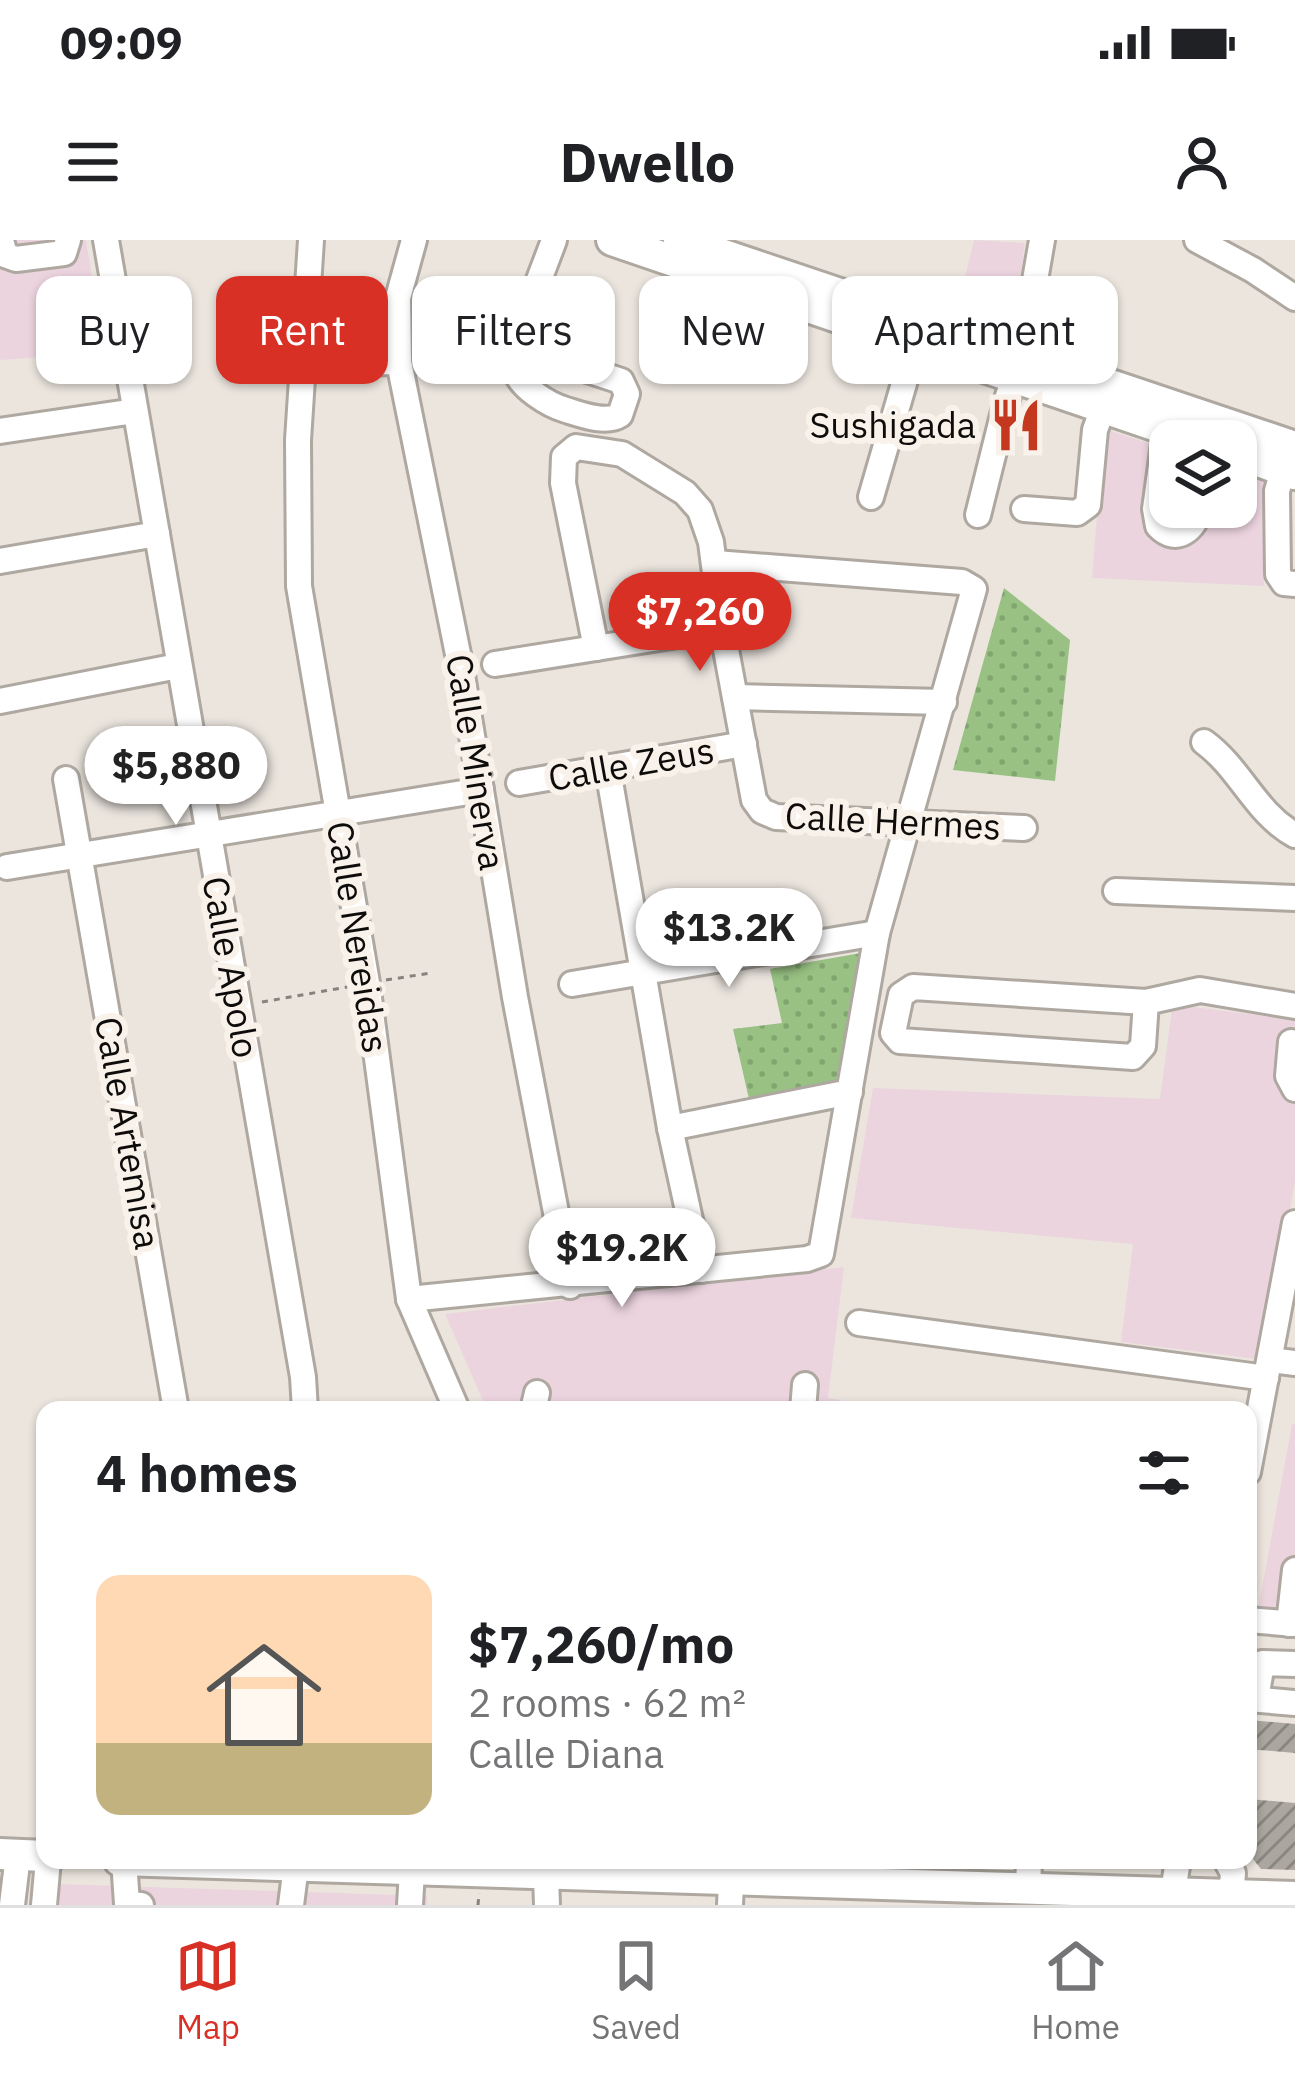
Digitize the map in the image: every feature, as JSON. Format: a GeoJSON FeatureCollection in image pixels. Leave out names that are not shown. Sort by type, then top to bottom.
{"type":"FeatureCollection","features":[{"type":"Feature","properties":{"kind":"main road"},"geometry":{"type":"LineString","coordinates":[[613,240],[832,314]]}},
{"type":"Feature","properties":{"kind":"main road"},"geometry":{"type":"LineString","coordinates":[[698,243],[748,251],[832,287]]}},
{"type":"Feature","properties":{"kind":"main road"},"geometry":{"type":"LineString","coordinates":[[1055,384],[1103,408],[1149,423]]}},
{"type":"Feature","properties":{"kind":"main road"},"geometry":{"type":"LineString","coordinates":[[1069,384],[1291,464]]}},
{"type":"Feature","properties":{"kind":"main road"},"geometry":{"type":"LineString","coordinates":[[1257,457],[1291,464]]}},
{"type":"Feature","properties":{"kind":"main road"},"geometry":{"type":"LineString","coordinates":[[383,1869],[547,1890],[635,1869],[731,1882],[956,1897],[1028,1876],[1172,1900],[1295,1898]]}},
{"type":"Feature","properties":{"kind":"street"},"geometry":{"type":"LineString","coordinates":[[1,240],[5,255],[16,260],[64,253],[68,240]]}},
{"type":"Feature","properties":{"kind":"street","name":"Calle Apolo"},"geometry":{"type":"LineString","coordinates":[[106,240],[304,1401]]}},
{"type":"Feature","properties":{"kind":"street","name":"Calle Nereidas"},"geometry":{"type":"LineString","coordinates":[[309,276],[311,240]]}},
{"type":"Feature","properties":{"kind":"street","name":"Calle Minerva"},"geometry":{"type":"LineString","coordinates":[[414,240],[398,298],[399,362],[461,669],[514,997],[570,1286]]}},
{"type":"Feature","properties":{"kind":"street"},"geometry":{"type":"LineString","coordinates":[[542,276],[554,240]]}},
{"type":"Feature","properties":{"kind":"street"},"geometry":{"type":"LineString","coordinates":[[1035,276],[1042,240]]}},
{"type":"Feature","properties":{"kind":"street"},"geometry":{"type":"LineString","coordinates":[[1197,240],[1295,298]]}},
{"type":"Feature","properties":{"kind":"street"},"geometry":{"type":"LineString","coordinates":[[388,362],[399,362]]}},
{"type":"Feature","properties":{"kind":"street","name":"Calle Nereidas"},"geometry":{"type":"LineString","coordinates":[[302,384],[297,560],[367,983],[409,1299],[453,1401]]}},
{"type":"Feature","properties":{"kind":"street"},"geometry":{"type":"LineString","coordinates":[[871,496],[904,384]]}},
{"type":"Feature","properties":{"kind":"street"},"geometry":{"type":"LineString","coordinates":[[978,515],[1014,384]]}},
{"type":"Feature","properties":{"kind":"street"},"geometry":{"type":"LineString","coordinates":[[1024,509],[1077,513],[1088,505],[1095,430],[1103,408]]}},
{"type":"Feature","properties":{"kind":"street"},"geometry":{"type":"LineString","coordinates":[[0,431],[135,411]]}},
{"type":"Feature","properties":{"kind":"street"},"geometry":{"type":"LineString","coordinates":[[596,648],[563,483],[564,457],[576,447],[610,450],[685,493],[704,518],[744,744]]}},
{"type":"Feature","properties":{"kind":"street"},"geometry":{"type":"LineString","coordinates":[[1291,464],[1277,491],[1278,574],[1285,583],[1295,584]]}},
{"type":"Feature","properties":{"kind":"street"},"geometry":{"type":"LineString","coordinates":[[1161,528],[1169,534],[1191,528]]}},
{"type":"Feature","properties":{"kind":"street"},"geometry":{"type":"LineString","coordinates":[[0,561],[157,534]]}},
{"type":"Feature","properties":{"kind":"street"},"geometry":{"type":"LineString","coordinates":[[409,1299],[570,1286],[821,1254],[877,933],[973,599],[970,584],[715,563]]}},
{"type":"Feature","properties":{"kind":"street"},"geometry":{"type":"LineString","coordinates":[[494,664],[722,628]]}},
{"type":"Feature","properties":{"kind":"street"},"geometry":{"type":"LineString","coordinates":[[0,701],[178,666]]}},
{"type":"Feature","properties":{"kind":"street"},"geometry":{"type":"LineString","coordinates":[[735,697],[944,702]]}},
{"type":"Feature","properties":{"kind":"street"},"geometry":{"type":"LineString","coordinates":[[1204,742],[1233,768],[1265,814],[1295,835]]}},
{"type":"Feature","properties":{"kind":"street","name":"Calle Zeus"},"geometry":{"type":"LineString","coordinates":[[519,783],[744,744]]}},
{"type":"Feature","properties":{"kind":"street","name":"Calle Hermes"},"geometry":{"type":"LineString","coordinates":[[744,744],[754,800],[762,811],[776,817],[1024,828]]}},
{"type":"Feature","properties":{"kind":"street"},"geometry":{"type":"LineString","coordinates":[[608,770],[670,1128],[701,1270]]}},
{"type":"Feature","properties":{"kind":"street","name":"Calle Artemisa"},"geometry":{"type":"LineString","coordinates":[[66,779],[174,1401]]}},
{"type":"Feature","properties":{"kind":"street"},"geometry":{"type":"LineString","coordinates":[[7,867],[481,790]]}},
{"type":"Feature","properties":{"kind":"street"},"geometry":{"type":"LineString","coordinates":[[1116,891],[1292,886]]}},
{"type":"Feature","properties":{"kind":"street"},"geometry":{"type":"LineString","coordinates":[[572,984],[877,933]]}},
{"type":"Feature","properties":{"kind":"street"},"geometry":{"type":"LineString","coordinates":[[1146,1002],[1142,1049],[1133,1057],[900,1041],[893,1033],[901,994],[913,987],[1146,1002],[1200,990],[1295,1006]]}},
{"type":"Feature","properties":{"kind":"street"},"geometry":{"type":"LineString","coordinates":[[1291,1042],[1288,1076],[1295,1089]]}},
{"type":"Feature","properties":{"kind":"street"},"geometry":{"type":"LineString","coordinates":[[670,1128],[850,1092]]}},
{"type":"Feature","properties":{"kind":"street"},"geometry":{"type":"LineString","coordinates":[[1257,1439],[1280,1356],[1295,1223]]}},
{"type":"Feature","properties":{"kind":"street"},"geometry":{"type":"LineString","coordinates":[[859,1323],[1280,1356]]}},
{"type":"Feature","properties":{"kind":"street"},"geometry":{"type":"LineString","coordinates":[[1257,1622],[1292,1624],[1295,1570]]}},
{"type":"Feature","properties":{"kind":"street"},"geometry":{"type":"LineString","coordinates":[[1257,1682],[1262,1664],[1295,1664]]}},
{"type":"Feature","properties":{"kind":"street"},"geometry":{"type":"LineString","coordinates":[[1257,1699],[1295,1703]]}},
{"type":"Feature","properties":{"kind":"street"},"geometry":{"type":"LineString","coordinates":[[123,1869],[127,1905],[141,1905]]}},
{"type":"Feature","properties":{"kind":"street"},"geometry":{"type":"LineString","coordinates":[[292,1905],[310,1869]]}},
{"type":"Feature","properties":{"kind":"street"},"geometry":{"type":"LineString","coordinates":[[1172,1900],[1177,1869]]}},
{"type":"Feature","properties":{"kind":"street"},"geometry":{"type":"LineString","coordinates":[[1231,1869],[1232,1897]]}},
{"type":"Feature","properties":{"kind":"street"},"geometry":{"type":"LineString","coordinates":[[410,1905],[412,1871]]}},
{"type":"Feature","properties":{"kind":"path"},"geometry":{"type":"LineString","coordinates":[[239,1006],[431,973]]}},
{"type":"Feature","properties":{"kind":"shaded area"},"geometry":{"type":"Polygon","coordinates":[[[0,240],[86,240],[92,276],[36,276],[36,358],[0,360],[0,240]]]}},
{"type":"Feature","properties":{"kind":"shaded area"},"geometry":{"type":"Polygon","coordinates":[[[974,240],[1025,243],[1020,276],[965,276],[974,240]]]}},
{"type":"Feature","properties":{"kind":"shaded area"},"geometry":{"type":"Polygon","coordinates":[[[1104,429],[1149,443],[1149,528],[1257,528],[1257,478],[1266,481],[1264,586],[1092,578],[1104,429]]]}},
{"type":"Feature","properties":{"kind":"shaded area"},"geometry":{"type":"Polygon","coordinates":[[[1194,1007],[1295,1020],[1295,1181],[1264,1360],[1121,1342],[1133,1244],[851,1218],[873,1088],[1160,1099],[1172,1009],[1194,1007]]]}},
{"type":"Feature","properties":{"kind":"shaded area"},"geometry":{"type":"Polygon","coordinates":[[[844,1267],[828,1398],[840,1401],[483,1401],[445,1314],[844,1267]]]}},
{"type":"Feature","properties":{"kind":"shaded area"},"geometry":{"type":"Polygon","coordinates":[[[1295,1424],[1295,1636],[1257,1632],[1295,1424]]]}},
{"type":"Feature","properties":{"kind":"shaded area"},"geometry":{"type":"Polygon","coordinates":[[[58,1884],[427,1896],[427,1905],[57,1905],[58,1884]]]}},
{"type":"Feature","properties":{"kind":"green space"},"geometry":{"type":"Polygon","coordinates":[[[1004,588],[1070,640],[1055,781],[953,770],[1004,588]]]}},
{"type":"Feature","properties":{"kind":"green space"},"geometry":{"type":"Polygon","coordinates":[[[861,953],[843,1081],[749,1099],[733,1029],[782,1023],[770,969],[861,953]]]}},
{"type":"Feature","properties":{"kind":"building"},"geometry":{"type":"Polygon","coordinates":[[[1257,1721],[1295,1724],[1295,1753],[1257,1750],[1257,1721]]]}},
{"type":"Feature","properties":{"kind":"building"},"geometry":{"type":"Polygon","coordinates":[[[1257,1800],[1295,1803],[1295,1870],[1261,1869],[1257,1864],[1257,1800]]]}},
{"type":"Feature","properties":{"kind":"place","name":"Sushigada"},"geometry":{"type":"Point","coordinates":[1016,425]}}]}
